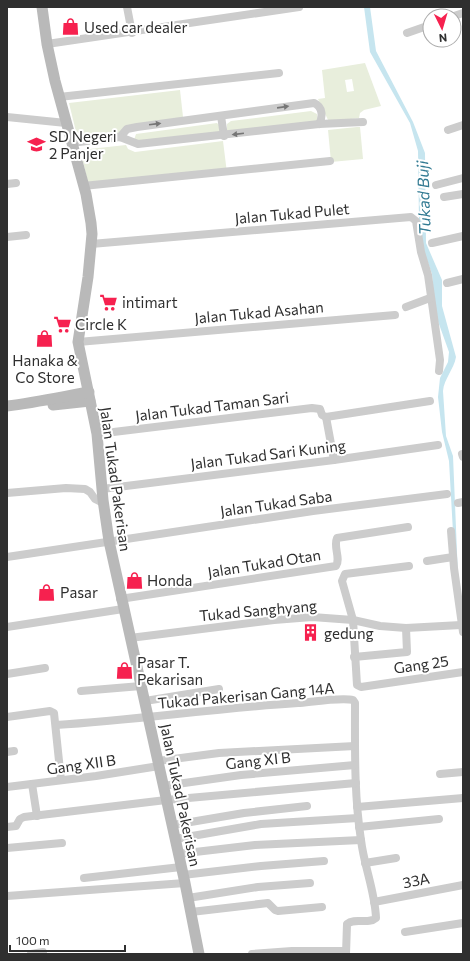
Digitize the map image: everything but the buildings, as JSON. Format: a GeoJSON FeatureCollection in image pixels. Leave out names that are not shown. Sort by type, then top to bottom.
{"type":"FeatureCollection","features":[{"type":"Feature","properties":{"kind":"street","name":"Jalan Tukad Pakerisan"},"geometry":{"type":"LineString","coordinates":[[42,7],[47,44],[59,97],[62,123],[71,143],[89,210],[91,244],[86,292],[78,342],[97,434],[103,503],[109,541],[159,763],[199,954]]}},
{"type":"Feature","properties":{"kind":"street"},"geometry":{"type":"LineString","coordinates":[[128,7],[132,32]]}},
{"type":"Feature","properties":{"kind":"street"},"geometry":{"type":"LineString","coordinates":[[47,44],[298,7]]}},
{"type":"Feature","properties":{"kind":"street"},"geometry":{"type":"LineString","coordinates":[[407,33],[422,28]]}},
{"type":"Feature","properties":{"kind":"street"},"geometry":{"type":"LineString","coordinates":[[59,97],[279,73]]}},
{"type":"Feature","properties":{"kind":"street"},"geometry":{"type":"LineString","coordinates":[[120,137],[127,129],[137,126],[314,103],[320,107],[321,112],[319,124]]}},
{"type":"Feature","properties":{"kind":"street"},"geometry":{"type":"LineString","coordinates":[[221,116],[224,136]]}},
{"type":"Feature","properties":{"kind":"street"},"geometry":{"type":"LineString","coordinates":[[7,117],[62,123]]}},
{"type":"Feature","properties":{"kind":"street"},"geometry":{"type":"LineString","coordinates":[[71,143],[120,137],[138,144],[224,136],[319,124],[363,122]]}},
{"type":"Feature","properties":{"kind":"street"},"geometry":{"type":"LineString","coordinates":[[448,130],[463,125]]}},
{"type":"Feature","properties":{"kind":"street"},"geometry":{"type":"LineString","coordinates":[[83,186],[330,161]]}},
{"type":"Feature","properties":{"kind":"street"},"geometry":{"type":"LineString","coordinates":[[436,184],[463,178]]}},
{"type":"Feature","properties":{"kind":"street"},"geometry":{"type":"LineString","coordinates":[[7,184],[16,184]]}},
{"type":"Feature","properties":{"kind":"street"},"geometry":{"type":"LineString","coordinates":[[444,197],[463,194]]}},
{"type":"Feature","properties":{"kind":"street","name":"Jalan Tukad Pulet"},"geometry":{"type":"LineString","coordinates":[[91,244],[411,217],[416,221],[421,252],[428,275],[430,298],[440,360],[439,371]]}},
{"type":"Feature","properties":{"kind":"street"},"geometry":{"type":"LineString","coordinates":[[7,237],[26,235]]}},
{"type":"Feature","properties":{"kind":"street"},"geometry":{"type":"LineString","coordinates":[[432,243],[463,236]]}},
{"type":"Feature","properties":{"kind":"street"},"geometry":{"type":"LineString","coordinates":[[447,283],[463,280]]}},
{"type":"Feature","properties":{"kind":"street"},"geometry":{"type":"LineString","coordinates":[[406,306],[430,298]]}},
{"type":"Feature","properties":{"kind":"street","name":"Jalan Tukad Asahan"},"geometry":{"type":"LineString","coordinates":[[78,342],[213,329],[395,315]]}},
{"type":"Feature","properties":{"kind":"street"},"geometry":{"type":"LineString","coordinates":[[7,406],[31,403],[44,399],[89,397]]}},
{"type":"Feature","properties":{"kind":"street"},"geometry":{"type":"LineString","coordinates":[[334,460],[326,417],[430,401]]}},
{"type":"Feature","properties":{"kind":"street","name":"Jalan Tukad Taman Sari"},"geometry":{"type":"LineString","coordinates":[[97,434],[312,408],[320,409],[322,415],[326,417]]}},
{"type":"Feature","properties":{"kind":"street","name":"Jalan Tukad Sari Kuning"},"geometry":{"type":"LineString","coordinates":[[102,489],[334,460],[438,445]]}},
{"type":"Feature","properties":{"kind":"street"},"geometry":{"type":"LineString","coordinates":[[7,493],[76,488],[90,492],[95,499],[103,503]]}},
{"type":"Feature","properties":{"kind":"street","name":"Jalan Tukad Saba"},"geometry":{"type":"LineString","coordinates":[[7,557],[313,511],[447,494]]}},
{"type":"Feature","properties":{"kind":"street","name":"Jalan Tukad Otan"},"geometry":{"type":"LineString","coordinates":[[122,604],[336,566],[338,560],[337,538],[408,527]]}},
{"type":"Feature","properties":{"kind":"street"},"geometry":{"type":"LineString","coordinates":[[451,531],[452,557],[458,568],[462,628]]}},
{"type":"Feature","properties":{"kind":"street"},"geometry":{"type":"LineString","coordinates":[[427,561],[452,557]]}},
{"type":"Feature","properties":{"kind":"street"},"geometry":{"type":"LineString","coordinates":[[406,628],[406,652],[354,657],[353,620],[342,581],[345,574],[409,566]]}},
{"type":"Feature","properties":{"kind":"street"},"geometry":{"type":"LineString","coordinates":[[7,627],[122,604]]}},
{"type":"Feature","properties":{"kind":"street","name":"Tukad Sanghyang"},"geometry":{"type":"LineString","coordinates":[[130,638],[274,620],[312,617],[353,620],[380,626],[406,628],[462,628]]}},
{"type":"Feature","properties":{"kind":"street","name":"Gang 25"},"geometry":{"type":"LineString","coordinates":[[354,657],[357,685],[361,686],[463,672]]}},
{"type":"Feature","properties":{"kind":"street"},"geometry":{"type":"LineString","coordinates":[[7,674],[45,668]]}},
{"type":"Feature","properties":{"kind":"street"},"geometry":{"type":"LineString","coordinates":[[81,691],[141,686]]}},
{"type":"Feature","properties":{"kind":"street"},"geometry":{"type":"LineString","coordinates":[[145,700],[219,689]]}},
{"type":"Feature","properties":{"kind":"street","name":"Tukad Pakerisan Gang 14A"},"geometry":{"type":"LineString","coordinates":[[149,718],[277,704],[351,699],[355,703],[357,807],[360,840],[374,902],[374,920],[351,921],[347,924],[346,953]]}},
{"type":"Feature","properties":{"kind":"street"},"geometry":{"type":"LineString","coordinates":[[7,717],[50,711],[54,713],[61,780]]}},
{"type":"Feature","properties":{"kind":"street"},"geometry":{"type":"LineString","coordinates":[[56,726],[118,722],[149,718]]}},
{"type":"Feature","properties":{"kind":"street","name":"Gang XII B"},"geometry":{"type":"LineString","coordinates":[[7,787],[136,770],[159,763],[226,752],[355,746]]}},
{"type":"Feature","properties":{"kind":"street","name":"Gang XI B"},"geometry":{"type":"LineString","coordinates":[[164,786],[241,775],[355,765]]}},
{"type":"Feature","properties":{"kind":"street"},"geometry":{"type":"LineString","coordinates":[[440,774],[463,772]]}},
{"type":"Feature","properties":{"kind":"street"},"geometry":{"type":"LineString","coordinates":[[7,827],[16,826],[22,818],[37,816],[166,800],[356,783]]}},
{"type":"Feature","properties":{"kind":"street"},"geometry":{"type":"LineString","coordinates":[[32,784],[37,816]]}},
{"type":"Feature","properties":{"kind":"street"},"geometry":{"type":"LineString","coordinates":[[357,807],[463,798]]}},
{"type":"Feature","properties":{"kind":"street"},"geometry":{"type":"LineString","coordinates":[[172,825],[307,806]]}},
{"type":"Feature","properties":{"kind":"street"},"geometry":{"type":"LineString","coordinates":[[175,839],[261,824],[358,818]]}},
{"type":"Feature","properties":{"kind":"street"},"geometry":{"type":"LineString","coordinates":[[359,827],[439,819]]}},
{"type":"Feature","properties":{"kind":"street"},"geometry":{"type":"LineString","coordinates":[[178,854],[255,845],[360,840]]}},
{"type":"Feature","properties":{"kind":"street"},"geometry":{"type":"LineString","coordinates":[[7,848],[62,843]]}},
{"type":"Feature","properties":{"kind":"street"},"geometry":{"type":"LineString","coordinates":[[365,863],[396,858]]}},
{"type":"Feature","properties":{"kind":"street"},"geometry":{"type":"LineString","coordinates":[[7,896],[261,866],[324,861]]}},
{"type":"Feature","properties":{"kind":"street"},"geometry":{"type":"LineString","coordinates":[[84,878],[183,875]]}},
{"type":"Feature","properties":{"kind":"street"},"geometry":{"type":"LineString","coordinates":[[188,898],[243,889],[310,883]]}},
{"type":"Feature","properties":{"kind":"street","name":"33A"},"geometry":{"type":"LineString","coordinates":[[374,902],[463,885]]}},
{"type":"Feature","properties":{"kind":"street"},"geometry":{"type":"LineString","coordinates":[[191,912],[268,903],[278,911],[322,907]]}},
{"type":"Feature","properties":{"kind":"street"},"geometry":{"type":"LineString","coordinates":[[405,932],[463,923]]}},
{"type":"Feature","properties":{"kind":"street"},"geometry":{"type":"LineString","coordinates":[[252,954],[292,951],[346,953]]}},
{"type":"Feature","properties":{"kind":"street"},"geometry":{"type":"LineString","coordinates":[[31,954],[43,952]]}},
{"type":"Feature","properties":{"kind":"green space"},"geometry":{"type":"Polygon","coordinates":[[[365,63],[381,106],[364,110],[360,113],[359,118],[329,122],[318,99],[325,98],[322,70],[365,63]],[[352,79],[345,80],[347,92],[354,91],[352,79]]]}},
{"type":"Feature","properties":{"kind":"green space"},"geometry":{"type":"Polygon","coordinates":[[[180,90],[183,117],[124,133],[78,140],[69,103],[180,90]]]}},
{"type":"Feature","properties":{"kind":"green space"},"geometry":{"type":"Polygon","coordinates":[[[311,111],[317,114],[318,122],[227,133],[227,124],[231,121],[311,111]]]}},
{"type":"Feature","properties":{"kind":"green space"},"geometry":{"type":"Polygon","coordinates":[[[217,123],[219,125],[220,132],[139,144],[134,140],[136,134],[217,123]]]}},
{"type":"Feature","properties":{"kind":"green space"},"geometry":{"type":"Polygon","coordinates":[[[360,127],[363,159],[331,162],[328,130],[360,127]]]}},
{"type":"Feature","properties":{"kind":"green space"},"geometry":{"type":"Polygon","coordinates":[[[223,141],[227,173],[89,186],[80,150],[126,145],[128,149],[135,152],[223,141]]]}},
{"type":"Feature","properties":{"kind":"water","name":"Tukad Buji"},"geometry":{"type":"Polygon","coordinates":[[[364,7],[370,7],[376,51],[413,122],[425,153],[426,243],[442,280],[442,306],[456,357],[445,382],[443,391],[446,436],[453,456],[458,576],[454,550],[449,461],[442,432],[438,397],[440,378],[448,362],[449,352],[435,313],[432,274],[422,246],[419,222],[418,151],[410,123],[370,52],[364,7]]]}},
{"type":"Feature","properties":{"kind":"place","name":"Used car dealer"},"geometry":{"type":"Point","coordinates":[71,27]}},
{"type":"Feature","properties":{"kind":"place","name":"SD Negeri 2 Panjer"},"geometry":{"type":"Point","coordinates":[36,145]}},
{"type":"Feature","properties":{"kind":"place","name":"intimart"},"geometry":{"type":"Point","coordinates":[109,302]}},
{"type":"Feature","properties":{"kind":"place","name":"Circle K"},"geometry":{"type":"Point","coordinates":[62,324]}},
{"type":"Feature","properties":{"kind":"place","name":"Hanaka & Co Store"},"geometry":{"type":"Point","coordinates":[45,339]}},
{"type":"Feature","properties":{"kind":"place","name":"Honda"},"geometry":{"type":"Point","coordinates":[134,580]}},
{"type":"Feature","properties":{"kind":"place","name":"Pasar"},"geometry":{"type":"Point","coordinates":[47,592]}},
{"type":"Feature","properties":{"kind":"place","name":"gedung"},"geometry":{"type":"Point","coordinates":[311,633]}},
{"type":"Feature","properties":{"kind":"place","name":"Pasar T. Pekarisan"},"geometry":{"type":"Point","coordinates":[124,671]}}]}
